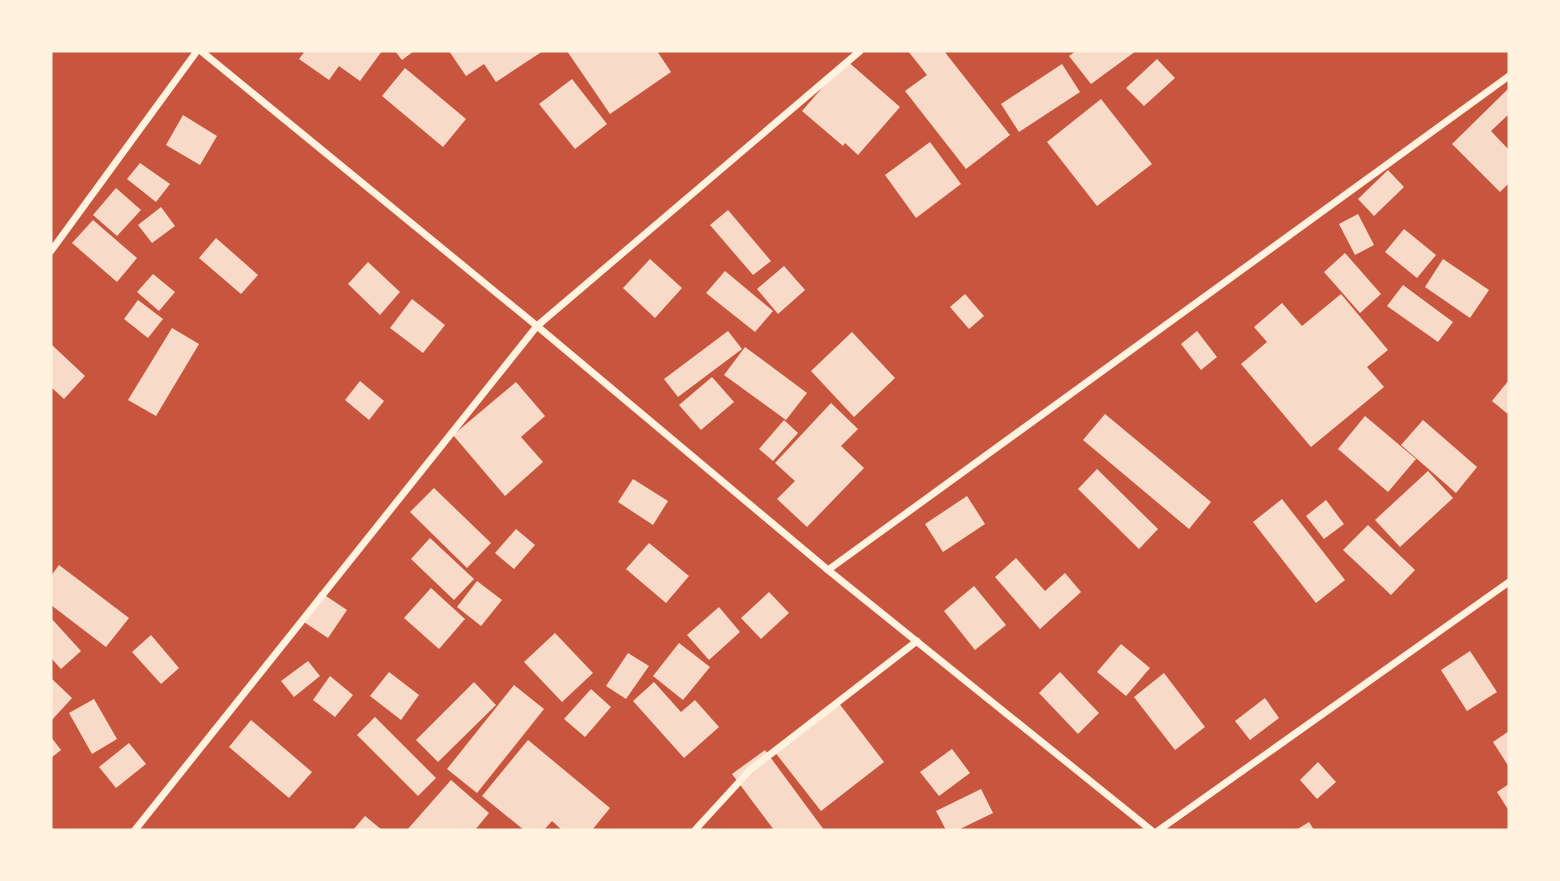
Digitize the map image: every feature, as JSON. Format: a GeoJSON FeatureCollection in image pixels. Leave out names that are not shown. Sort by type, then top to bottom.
{"type":"FeatureCollection","features":[{"type":"Feature","properties":{"kind":"street"},"geometry":{"type":"LineString","coordinates":[[51,251],[199,51],[537,326],[828,570],[1151,830]]}},
{"type":"Feature","properties":{"kind":"street"},"geometry":{"type":"LineString","coordinates":[[135,830],[537,326],[860,51]]}},
{"type":"Feature","properties":{"kind":"street"},"geometry":{"type":"LineString","coordinates":[[828,570],[1509,76]]}},
{"type":"Feature","properties":{"kind":"street"},"geometry":{"type":"LineString","coordinates":[[1159,830],[1509,582]]}},
{"type":"Feature","properties":{"kind":"street"},"geometry":{"type":"LineString","coordinates":[[695,830],[750,770],[917,641]]}},
{"type":"Feature","properties":{"kind":"building"},"geometry":{"type":"Polygon","coordinates":[[[305,51],[382,51],[360,81],[339,66],[329,80],[299,59],[305,51]]]}},
{"type":"Feature","properties":{"kind":"building"},"geometry":{"type":"Polygon","coordinates":[[[395,51],[414,51],[402,60],[395,51]]]}},
{"type":"Feature","properties":{"kind":"building"},"geometry":{"type":"Polygon","coordinates":[[[449,51],[543,51],[496,82],[484,64],[466,76],[449,51]]]}},
{"type":"Feature","properties":{"kind":"building"},"geometry":{"type":"Polygon","coordinates":[[[567,51],[657,51],[671,72],[610,114],[567,51]]]}},
{"type":"Feature","properties":{"kind":"building"},"geometry":{"type":"Polygon","coordinates":[[[908,51],[944,51],[1010,135],[966,169],[905,91],[927,75],[908,51]]]}},
{"type":"Feature","properties":{"kind":"building"},"geometry":{"type":"Polygon","coordinates":[[[1076,51],[1136,51],[1091,84],[1069,56],[1076,51]]]}},
{"type":"Feature","properties":{"kind":"building"},"geometry":{"type":"Polygon","coordinates":[[[1157,59],[1175,78],[1144,106],[1126,88],[1157,59]]]}},
{"type":"Feature","properties":{"kind":"building"},"geometry":{"type":"Polygon","coordinates":[[[846,60],[900,107],[858,155],[845,143],[843,146],[802,111],[846,60]]]}},
{"type":"Feature","properties":{"kind":"building"},"geometry":{"type":"Polygon","coordinates":[[[1062,64],[1080,92],[1019,132],[1001,104],[1062,64]]]}},
{"type":"Feature","properties":{"kind":"building"},"geometry":{"type":"Polygon","coordinates":[[[405,68],[466,119],[443,147],[382,96],[405,68]]]}},
{"type":"Feature","properties":{"kind":"building"},"geometry":{"type":"Polygon","coordinates":[[[572,79],[607,124],[575,149],[539,104],[572,79]]]}},
{"type":"Feature","properties":{"kind":"building"},"geometry":{"type":"Polygon","coordinates":[[[1509,88],[1509,114],[1491,131],[1509,150],[1509,183],[1500,192],[1452,144],[1509,88]]]}},
{"type":"Feature","properties":{"kind":"building"},"geometry":{"type":"Polygon","coordinates":[[[1101,99],[1152,164],[1097,206],[1047,142],[1101,99]]]}},
{"type":"Feature","properties":{"kind":"building"},"geometry":{"type":"Polygon","coordinates":[[[183,115],[217,136],[200,165],[166,145],[183,115]]]}},
{"type":"Feature","properties":{"kind":"building"},"geometry":{"type":"Polygon","coordinates":[[[930,142],[961,184],[916,218],[885,175],[930,142]]]}},
{"type":"Feature","properties":{"kind":"building"},"geometry":{"type":"Polygon","coordinates":[[[140,163],[170,184],[156,202],[127,179],[140,163]]]}},
{"type":"Feature","properties":{"kind":"building"},"geometry":{"type":"Polygon","coordinates":[[[1388,170],[1404,187],[1374,216],[1358,199],[1388,170]]]}},
{"type":"Feature","properties":{"kind":"building"},"geometry":{"type":"Polygon","coordinates":[[[116,188],[141,210],[117,236],[93,215],[116,188]]]}},
{"type":"Feature","properties":{"kind":"building"},"geometry":{"type":"Polygon","coordinates":[[[161,207],[175,226],[152,243],[138,225],[161,207]]]}},
{"type":"Feature","properties":{"kind":"building"},"geometry":{"type":"Polygon","coordinates":[[[728,210],[771,261],[753,275],[710,225],[728,210]]]}},
{"type":"Feature","properties":{"kind":"building"},"geometry":{"type":"Polygon","coordinates":[[[1358,214],[1374,245],[1355,255],[1339,224],[1358,214]]]}},
{"type":"Feature","properties":{"kind":"building"},"geometry":{"type":"Polygon","coordinates":[[[93,220],[137,258],[117,282],[72,243],[93,220]]]}},
{"type":"Feature","properties":{"kind":"building"},"geometry":{"type":"Polygon","coordinates":[[[1404,229],[1436,255],[1417,278],[1385,252],[1404,229]]]}},
{"type":"Feature","properties":{"kind":"building"},"geometry":{"type":"Polygon","coordinates":[[[216,238],[258,275],[241,294],[199,258],[216,238]]]}},
{"type":"Feature","properties":{"kind":"building"},"geometry":{"type":"Polygon","coordinates":[[[1345,253],[1381,294],[1360,313],[1324,272],[1345,253]]]}},
{"type":"Feature","properties":{"kind":"building"},"geometry":{"type":"Polygon","coordinates":[[[650,259],[682,288],[655,318],[623,288],[650,259]]]}},
{"type":"Feature","properties":{"kind":"building"},"geometry":{"type":"Polygon","coordinates":[[[1443,259],[1489,290],[1470,318],[1425,287],[1443,259]]]}},
{"type":"Feature","properties":{"kind":"building"},"geometry":{"type":"Polygon","coordinates":[[[368,262],[400,292],[380,315],[348,284],[368,262]]]}},
{"type":"Feature","properties":{"kind":"building"},"geometry":{"type":"Polygon","coordinates":[[[784,266],[805,290],[778,314],[757,289],[784,266]]]}},
{"type":"Feature","properties":{"kind":"building"},"geometry":{"type":"Polygon","coordinates":[[[725,271],[773,311],[755,332],[706,293],[725,271]]]}},
{"type":"Feature","properties":{"kind":"building"},"geometry":{"type":"Polygon","coordinates":[[[153,274],[175,292],[159,311],[137,292],[153,274]]]}},
{"type":"Feature","properties":{"kind":"building"},"geometry":{"type":"Polygon","coordinates":[[[1403,285],[1453,322],[1438,342],[1387,306],[1403,285]]]}},
{"type":"Feature","properties":{"kind":"building"},"geometry":{"type":"Polygon","coordinates":[[[965,294],[984,316],[969,329],[950,307],[965,294]]]}},
{"type":"Feature","properties":{"kind":"building"},"geometry":{"type":"Polygon","coordinates":[[[1341,294],[1388,350],[1367,367],[1384,387],[1311,447],[1241,364],[1267,342],[1254,327],[1282,303],[1302,326],[1341,294]]]}},
{"type":"Feature","properties":{"kind":"building"},"geometry":{"type":"Polygon","coordinates":[[[412,299],[445,325],[423,353],[390,328],[412,299]]]}},
{"type":"Feature","properties":{"kind":"building"},"geometry":{"type":"Polygon","coordinates":[[[138,300],[163,319],[148,338],[124,319],[138,300]]]}},
{"type":"Feature","properties":{"kind":"building"},"geometry":{"type":"Polygon","coordinates":[[[172,328],[199,344],[156,416],[128,400],[172,328]]]}},
{"type":"Feature","properties":{"kind":"building"},"geometry":{"type":"Polygon","coordinates":[[[728,331],[742,349],[678,397],[664,379],[728,331]]]}},
{"type":"Feature","properties":{"kind":"building"},"geometry":{"type":"Polygon","coordinates":[[[1197,331],[1217,357],[1201,370],[1181,344],[1197,331]]]}},
{"type":"Feature","properties":{"kind":"building"},"geometry":{"type":"Polygon","coordinates":[[[852,332],[895,378],[854,417],[811,371],[852,332]]]}},
{"type":"Feature","properties":{"kind":"building"},"geometry":{"type":"Polygon","coordinates":[[[51,344],[85,376],[64,399],[51,387],[51,344]]]}},
{"type":"Feature","properties":{"kind":"building"},"geometry":{"type":"Polygon","coordinates":[[[745,347],[807,393],[786,420],[724,375],[745,347]]]}},
{"type":"Feature","properties":{"kind":"building"},"geometry":{"type":"Polygon","coordinates":[[[712,377],[734,402],[701,430],[679,405],[712,377]]]}},
{"type":"Feature","properties":{"kind":"building"},"geometry":{"type":"Polygon","coordinates":[[[1509,380],[1509,415],[1492,401],[1509,380]]]}},
{"type":"Feature","properties":{"kind":"building"},"geometry":{"type":"Polygon","coordinates":[[[360,381],[384,401],[369,420],[345,400],[360,381]]]}},
{"type":"Feature","properties":{"kind":"building"},"geometry":{"type":"Polygon","coordinates":[[[516,382],[545,416],[521,437],[543,462],[505,496],[453,435],[516,382]]]}},
{"type":"Feature","properties":{"kind":"building"},"geometry":{"type":"Polygon","coordinates":[[[831,403],[858,429],[841,446],[864,468],[807,527],[777,499],[795,481],[775,463],[831,403]]]}},
{"type":"Feature","properties":{"kind":"building"},"geometry":{"type":"Polygon","coordinates":[[[1105,414],[1211,502],[1189,529],[1083,440],[1105,414]]]}},
{"type":"Feature","properties":{"kind":"building"},"geometry":{"type":"Polygon","coordinates":[[[1365,416],[1416,459],[1388,492],[1338,449],[1365,416]]]}},
{"type":"Feature","properties":{"kind":"building"},"geometry":{"type":"Polygon","coordinates":[[[784,420],[798,433],[773,461],[759,449],[784,420]]]}},
{"type":"Feature","properties":{"kind":"building"},"geometry":{"type":"Polygon","coordinates":[[[1423,420],[1477,467],[1456,493],[1401,445],[1423,420]]]}},
{"type":"Feature","properties":{"kind":"building"},"geometry":{"type":"Polygon","coordinates":[[[1097,469],[1158,529],[1139,549],[1078,489],[1097,469]]]}},
{"type":"Feature","properties":{"kind":"building"},"geometry":{"type":"Polygon","coordinates":[[[1428,471],[1453,498],[1400,547],[1375,520],[1428,471]]]}},
{"type":"Feature","properties":{"kind":"building"},"geometry":{"type":"Polygon","coordinates":[[[633,479],[668,501],[653,525],[618,502],[633,479]]]}},
{"type":"Feature","properties":{"kind":"building"},"geometry":{"type":"Polygon","coordinates":[[[434,488],[491,543],[467,568],[410,512],[434,488]]]}},
{"type":"Feature","properties":{"kind":"building"},"geometry":{"type":"Polygon","coordinates":[[[967,496],[985,524],[943,552],[925,524],[967,496]]]}},
{"type":"Feature","properties":{"kind":"building"},"geometry":{"type":"Polygon","coordinates":[[[1282,499],[1345,580],[1316,603],[1253,522],[1282,499]]]}},
{"type":"Feature","properties":{"kind":"building"},"geometry":{"type":"Polygon","coordinates":[[[1326,500],[1344,524],[1324,539],[1306,516],[1326,500]]]}},
{"type":"Feature","properties":{"kind":"building"},"geometry":{"type":"Polygon","coordinates":[[[1368,525],[1415,570],[1391,595],[1343,550],[1368,525]]]}},
{"type":"Feature","properties":{"kind":"building"},"geometry":{"type":"Polygon","coordinates":[[[516,529],[535,545],[514,569],[495,553],[516,529]]]}},
{"type":"Feature","properties":{"kind":"building"},"geometry":{"type":"Polygon","coordinates":[[[430,538],[474,579],[454,600],[411,559],[430,538]]]}},
{"type":"Feature","properties":{"kind":"building"},"geometry":{"type":"Polygon","coordinates":[[[649,543],[689,576],[666,603],[626,569],[649,543]]]}},
{"type":"Feature","properties":{"kind":"building"},"geometry":{"type":"Polygon","coordinates":[[[1016,558],[1045,591],[1065,573],[1081,592],[1040,629],[995,577],[1016,558]]]}},
{"type":"Feature","properties":{"kind":"building"},"geometry":{"type":"Polygon","coordinates":[[[59,565],[129,618],[106,647],[51,605],[51,576],[59,565]]]}},
{"type":"Feature","properties":{"kind":"building"},"geometry":{"type":"Polygon","coordinates":[[[477,581],[502,600],[481,626],[457,607],[477,581]]]}},
{"type":"Feature","properties":{"kind":"building"},"geometry":{"type":"Polygon","coordinates":[[[974,586],[1006,625],[975,650],[944,611],[974,586]]]}},
{"type":"Feature","properties":{"kind":"building"},"geometry":{"type":"Polygon","coordinates":[[[431,588],[465,619],[439,649],[404,618],[431,588]]]}},
{"type":"Feature","properties":{"kind":"building"},"geometry":{"type":"Polygon","coordinates":[[[320,592],[347,610],[328,638],[301,620],[320,592]]]}},
{"type":"Feature","properties":{"kind":"building"},"geometry":{"type":"Polygon","coordinates":[[[769,592],[789,613],[761,639],[741,618],[769,592]]]}},
{"type":"Feature","properties":{"kind":"building"},"geometry":{"type":"Polygon","coordinates":[[[719,607],[740,632],[709,660],[687,635],[719,607]]]}},
{"type":"Feature","properties":{"kind":"building"},"geometry":{"type":"Polygon","coordinates":[[[51,618],[81,651],[61,669],[51,658],[51,618]]]}},
{"type":"Feature","properties":{"kind":"building"},"geometry":{"type":"Polygon","coordinates":[[[555,633],[593,673],[562,702],[524,662],[555,633]]]}},
{"type":"Feature","properties":{"kind":"building"},"geometry":{"type":"Polygon","coordinates":[[[151,635],[179,668],[161,684],[132,652],[151,635]]]}},
{"type":"Feature","properties":{"kind":"building"},"geometry":{"type":"Polygon","coordinates":[[[679,643],[710,667],[683,700],[653,676],[679,643]]]}},
{"type":"Feature","properties":{"kind":"building"},"geometry":{"type":"Polygon","coordinates":[[[1121,644],[1150,668],[1126,696],[1097,672],[1121,644]]]}},
{"type":"Feature","properties":{"kind":"building"},"geometry":{"type":"Polygon","coordinates":[[[1470,651],[1497,692],[1467,711],[1441,670],[1470,651]]]}},
{"type":"Feature","properties":{"kind":"building"},"geometry":{"type":"Polygon","coordinates":[[[628,653],[649,666],[626,699],[606,686],[628,653]]]}},
{"type":"Feature","properties":{"kind":"building"},"geometry":{"type":"Polygon","coordinates":[[[308,661],[320,676],[294,697],[281,681],[308,661]]]}},
{"type":"Feature","properties":{"kind":"building"},"geometry":{"type":"Polygon","coordinates":[[[389,672],[419,695],[401,720],[370,696],[389,672]]]}},
{"type":"Feature","properties":{"kind":"building"},"geometry":{"type":"Polygon","coordinates":[[[1060,672],[1099,713],[1078,734],[1039,693],[1060,672]]]}},
{"type":"Feature","properties":{"kind":"building"},"geometry":{"type":"Polygon","coordinates":[[[1164,673],[1205,727],[1175,750],[1134,697],[1164,673]]]}},
{"type":"Feature","properties":{"kind":"building"},"geometry":{"type":"Polygon","coordinates":[[[330,676],[353,695],[335,717],[313,700],[330,676]]]}},
{"type":"Feature","properties":{"kind":"building"},"geometry":{"type":"Polygon","coordinates":[[[51,678],[72,698],[51,721],[51,678]]]}},
{"type":"Feature","properties":{"kind":"building"},"geometry":{"type":"Polygon","coordinates":[[[474,682],[496,705],[438,762],[416,740],[474,682]]]}},
{"type":"Feature","properties":{"kind":"building"},"geometry":{"type":"Polygon","coordinates":[[[654,682],[681,712],[695,700],[719,727],[684,758],[633,701],[654,682]]]}},
{"type":"Feature","properties":{"kind":"building"},"geometry":{"type":"Polygon","coordinates":[[[514,685],[544,709],[477,793],[447,769],[514,685]]]}},
{"type":"Feature","properties":{"kind":"building"},"geometry":{"type":"Polygon","coordinates":[[[591,689],[611,707],[585,737],[564,719],[591,689]]]}},
{"type":"Feature","properties":{"kind":"building"},"geometry":{"type":"Polygon","coordinates":[[[1265,698],[1279,718],[1250,740],[1235,721],[1265,698]]]}},
{"type":"Feature","properties":{"kind":"building"},"geometry":{"type":"Polygon","coordinates":[[[94,699],[117,739],[92,754],[69,713],[94,699]]]}},
{"type":"Feature","properties":{"kind":"building"},"geometry":{"type":"Polygon","coordinates":[[[838,702],[884,762],[821,811],[774,751],[838,702]]]}},
{"type":"Feature","properties":{"kind":"building"},"geometry":{"type":"Polygon","coordinates":[[[375,717],[436,778],[418,796],[357,735],[375,717]]]}},
{"type":"Feature","properties":{"kind":"building"},"geometry":{"type":"Polygon","coordinates":[[[251,720],[312,772],[289,798],[229,747],[251,720]]]}},
{"type":"Feature","properties":{"kind":"building"},"geometry":{"type":"Polygon","coordinates":[[[1509,731],[1509,767],[1493,742],[1509,731]]]}},
{"type":"Feature","properties":{"kind":"building"},"geometry":{"type":"Polygon","coordinates":[[[51,737],[61,750],[51,758],[51,737]]]}},
{"type":"Feature","properties":{"kind":"building"},"geometry":{"type":"Polygon","coordinates":[[[528,740],[610,808],[592,830],[562,830],[552,821],[544,830],[524,830],[482,796],[528,740]]]}},
{"type":"Feature","properties":{"kind":"building"},"geometry":{"type":"Polygon","coordinates":[[[129,743],[146,764],[116,788],[99,767],[129,743]]]}},
{"type":"Feature","properties":{"kind":"building"},"geometry":{"type":"Polygon","coordinates":[[[952,749],[970,773],[939,796],[920,772],[952,749]]]}},
{"type":"Feature","properties":{"kind":"building"},"geometry":{"type":"Polygon","coordinates":[[[765,750],[824,830],[774,830],[732,774],[765,750]]]}},
{"type":"Feature","properties":{"kind":"building"},"geometry":{"type":"Polygon","coordinates":[[[1318,762],[1336,782],[1317,799],[1300,780],[1318,762]]]}},
{"type":"Feature","properties":{"kind":"building"},"geometry":{"type":"Polygon","coordinates":[[[451,780],[489,813],[475,830],[407,830],[451,780]]]}},
{"type":"Feature","properties":{"kind":"building"},"geometry":{"type":"Polygon","coordinates":[[[1509,784],[1509,811],[1497,792],[1509,784]]]}},
{"type":"Feature","properties":{"kind":"building"},"geometry":{"type":"Polygon","coordinates":[[[981,789],[993,813],[958,830],[946,830],[936,811],[981,789]]]}},
{"type":"Feature","properties":{"kind":"building"},"geometry":{"type":"Polygon","coordinates":[[[365,816],[382,830],[353,830],[365,816]]]}},
{"type":"Feature","properties":{"kind":"building"},"geometry":{"type":"Polygon","coordinates":[[[1309,822],[1314,830],[1296,830],[1309,822]]]}}]}
